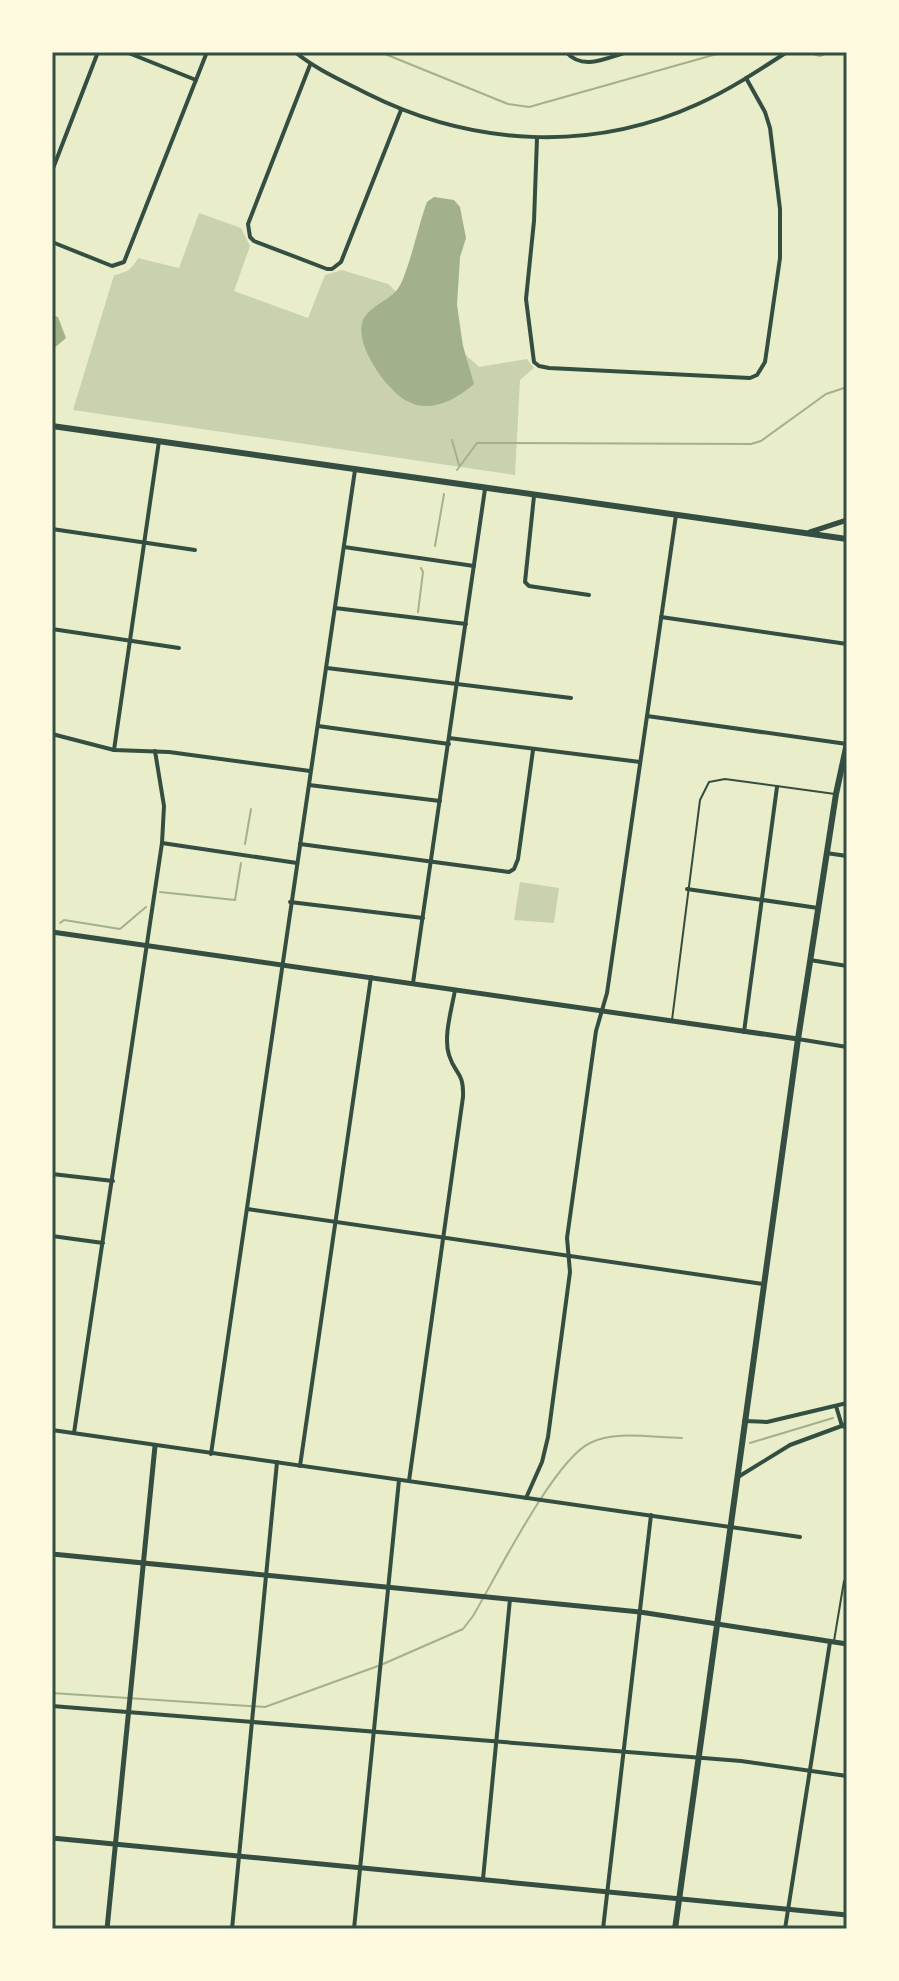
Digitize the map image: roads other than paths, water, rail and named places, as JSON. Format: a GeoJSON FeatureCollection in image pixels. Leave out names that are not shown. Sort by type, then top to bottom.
{"type":"FeatureCollection","features":[{"type":"Feature","properties":{"kind":"main road"},"geometry":{"type":"LineString","coordinates":[[52,426],[847,539]]}},
{"type":"Feature","properties":{"kind":"main road"},"geometry":{"type":"LineString","coordinates":[[675,1929],[798,1039],[826,853],[847,743]]}},
{"type":"Feature","properties":{"kind":"street"},"geometry":{"type":"LineString","coordinates":[[52,171],[98,52]]}},
{"type":"Feature","properties":{"kind":"street"},"geometry":{"type":"LineString","coordinates":[[126,52],[196,80]]}},
{"type":"Feature","properties":{"kind":"street"},"geometry":{"type":"LineString","coordinates":[[52,242],[112,266],[124,262],[207,52]]}},
{"type":"Feature","properties":{"kind":"street"},"geometry":{"type":"LineString","coordinates":[[295,52],[310,65],[401,110],[463,130],[537,138],[597,134],[648,123],[698,104],[787,52]]}},
{"type":"Feature","properties":{"kind":"street"},"geometry":{"type":"LineString","coordinates":[[566,52],[576,61],[585,63],[627,52]]}},
{"type":"Feature","properties":{"kind":"street"},"geometry":{"type":"LineString","coordinates":[[310,65],[248,224],[249,236],[254,241],[327,269],[336,267],[341,262],[401,110]]}},
{"type":"Feature","properties":{"kind":"street"},"geometry":{"type":"LineString","coordinates":[[537,138],[534,221],[526,299],[534,362],[549,368],[750,378],[757,375],[765,362],[780,258],[780,221],[770,128],[765,112],[746,78]]}},
{"type":"Feature","properties":{"kind":"street"},"geometry":{"type":"LineString","coordinates":[[114,750],[159,441]]}},
{"type":"Feature","properties":{"kind":"street"},"geometry":{"type":"LineString","coordinates":[[211,1454],[355,470]]}},
{"type":"Feature","properties":{"kind":"street"},"geometry":{"type":"LineString","coordinates":[[413,983],[485,489]]}},
{"type":"Feature","properties":{"kind":"street"},"geometry":{"type":"LineString","coordinates":[[534,496],[525,582],[529,586],[589,595]]}},
{"type":"Feature","properties":{"kind":"street"},"geometry":{"type":"LineString","coordinates":[[526,1498],[542,1462],[548,1437],[570,1272],[567,1238],[594,1046],[607,993],[676,515]]}},
{"type":"Feature","properties":{"kind":"street"},"geometry":{"type":"LineString","coordinates":[[809,532],[847,520]]}},
{"type":"Feature","properties":{"kind":"street"},"geometry":{"type":"LineString","coordinates":[[52,529],[195,550]]}},
{"type":"Feature","properties":{"kind":"street"},"geometry":{"type":"LineString","coordinates":[[344,547],[474,566]]}},
{"type":"Feature","properties":{"kind":"street"},"geometry":{"type":"LineString","coordinates":[[335,608],[466,624]]}},
{"type":"Feature","properties":{"kind":"street"},"geometry":{"type":"LineString","coordinates":[[661,617],[847,644]]}},
{"type":"Feature","properties":{"kind":"street"},"geometry":{"type":"LineString","coordinates":[[52,629],[179,648]]}},
{"type":"Feature","properties":{"kind":"street"},"geometry":{"type":"LineString","coordinates":[[327,668],[571,698]]}},
{"type":"Feature","properties":{"kind":"street"},"geometry":{"type":"LineString","coordinates":[[647,716],[847,743]]}},
{"type":"Feature","properties":{"kind":"street"},"geometry":{"type":"LineString","coordinates":[[318,726],[640,762]]}},
{"type":"Feature","properties":{"kind":"street"},"geometry":{"type":"LineString","coordinates":[[52,734],[114,750],[155,751],[310,771]]}},
{"type":"Feature","properties":{"kind":"street"},"geometry":{"type":"LineString","coordinates":[[300,844],[499,872],[514,869],[533,750]]}},
{"type":"Feature","properties":{"kind":"street"},"geometry":{"type":"LineString","coordinates":[[74,1433],[162,843],[164,806],[155,751]]}},
{"type":"Feature","properties":{"kind":"street"},"geometry":{"type":"LineString","coordinates":[[309,785],[440,801]]}},
{"type":"Feature","properties":{"kind":"street"},"geometry":{"type":"LineString","coordinates":[[744,1032],[777,787]]}},
{"type":"Feature","properties":{"kind":"street"},"geometry":{"type":"LineString","coordinates":[[162,843],[297,863]]}},
{"type":"Feature","properties":{"kind":"street"},"geometry":{"type":"LineString","coordinates":[[826,853],[847,856]]}},
{"type":"Feature","properties":{"kind":"street"},"geometry":{"type":"LineString","coordinates":[[687,889],[818,908]]}},
{"type":"Feature","properties":{"kind":"street"},"geometry":{"type":"LineString","coordinates":[[290,902],[423,918]]}},
{"type":"Feature","properties":{"kind":"street"},"geometry":{"type":"LineString","coordinates":[[52,932],[847,1047]]}},
{"type":"Feature","properties":{"kind":"street"},"geometry":{"type":"LineString","coordinates":[[810,960],[847,966]]}},
{"type":"Feature","properties":{"kind":"street"},"geometry":{"type":"LineString","coordinates":[[300,1466],[372,977]]}},
{"type":"Feature","properties":{"kind":"street"},"geometry":{"type":"LineString","coordinates":[[409,1481],[464,1086],[448,1048],[455,990]]}},
{"type":"Feature","properties":{"kind":"street"},"geometry":{"type":"LineString","coordinates":[[52,1174],[113,1181]]}},
{"type":"Feature","properties":{"kind":"street"},"geometry":{"type":"LineString","coordinates":[[247,1209],[763,1284]]}},
{"type":"Feature","properties":{"kind":"street"},"geometry":{"type":"LineString","coordinates":[[52,1236],[103,1243]]}},
{"type":"Feature","properties":{"kind":"street"},"geometry":{"type":"LineString","coordinates":[[744,1421],[767,1422],[847,1403]]}},
{"type":"Feature","properties":{"kind":"street"},"geometry":{"type":"LineString","coordinates":[[736,1478],[790,1445],[845,1426],[836,1406]]}},
{"type":"Feature","properties":{"kind":"street"},"geometry":{"type":"LineString","coordinates":[[52,1430],[800,1537]]}},
{"type":"Feature","properties":{"kind":"street"},"geometry":{"type":"LineString","coordinates":[[107,1929],[155,1446]]}},
{"type":"Feature","properties":{"kind":"street"},"geometry":{"type":"LineString","coordinates":[[232,1929],[277,1462]]}},
{"type":"Feature","properties":{"kind":"street"},"geometry":{"type":"LineString","coordinates":[[354,1929],[399,1480]]}},
{"type":"Feature","properties":{"kind":"street"},"geometry":{"type":"LineString","coordinates":[[603,1929],[651,1515]]}},
{"type":"Feature","properties":{"kind":"street"},"geometry":{"type":"LineString","coordinates":[[52,1554],[640,1612],[847,1644]]}},
{"type":"Feature","properties":{"kind":"street"},"geometry":{"type":"LineString","coordinates":[[483,1879],[510,1599]]}},
{"type":"Feature","properties":{"kind":"street"},"geometry":{"type":"LineString","coordinates":[[785,1929],[832,1642]]}},
{"type":"Feature","properties":{"kind":"street"},"geometry":{"type":"LineString","coordinates":[[52,1706],[128,1709],[623,1751],[847,1776]]}},
{"type":"Feature","properties":{"kind":"street"},"geometry":{"type":"LineString","coordinates":[[52,1838],[847,1915]]}},
{"type":"Feature","properties":{"kind":"lane"},"geometry":{"type":"LineString","coordinates":[[672,1021],[700,800],[709,782],[725,779],[836,794]]}},
{"type":"Feature","properties":{"kind":"lane"},"geometry":{"type":"LineString","coordinates":[[832,1642],[847,1577]]}},
{"type":"Feature","properties":{"kind":"waterway"},"geometry":{"type":"LineString","coordinates":[[380,52],[508,104],[529,107],[724,52]]}},
{"type":"Feature","properties":{"kind":"waterway"},"geometry":{"type":"LineString","coordinates":[[809,53],[820,56],[830,52]]}},
{"type":"Feature","properties":{"kind":"waterway"},"geometry":{"type":"LineString","coordinates":[[457,470],[477,443],[751,444],[761,441],[826,394],[847,387]]}},
{"type":"Feature","properties":{"kind":"waterway"},"geometry":{"type":"LineString","coordinates":[[452,440],[459,465]]}},
{"type":"Feature","properties":{"kind":"waterway"},"geometry":{"type":"LineString","coordinates":[[435,546],[444,494]]}},
{"type":"Feature","properties":{"kind":"waterway"},"geometry":{"type":"LineString","coordinates":[[418,612],[421,568]]}},
{"type":"Feature","properties":{"kind":"waterway"},"geometry":{"type":"LineString","coordinates":[[245,844],[251,809]]}},
{"type":"Feature","properties":{"kind":"waterway"},"geometry":{"type":"LineString","coordinates":[[160,892],[235,900],[241,863]]}},
{"type":"Feature","properties":{"kind":"waterway"},"geometry":{"type":"LineString","coordinates":[[60,923],[64,920],[120,929],[146,907]]}},
{"type":"Feature","properties":{"kind":"waterway"},"geometry":{"type":"LineString","coordinates":[[750,1443],[833,1418]]}},
{"type":"Feature","properties":{"kind":"waterway"},"geometry":{"type":"LineString","coordinates":[[383,1664],[463,1629],[543,1495],[576,1454],[590,1443],[611,1437],[682,1438]]}},
{"type":"Feature","properties":{"kind":"waterway"},"geometry":{"type":"LineString","coordinates":[[52,1693],[265,1707],[378,1666]]}}]}
